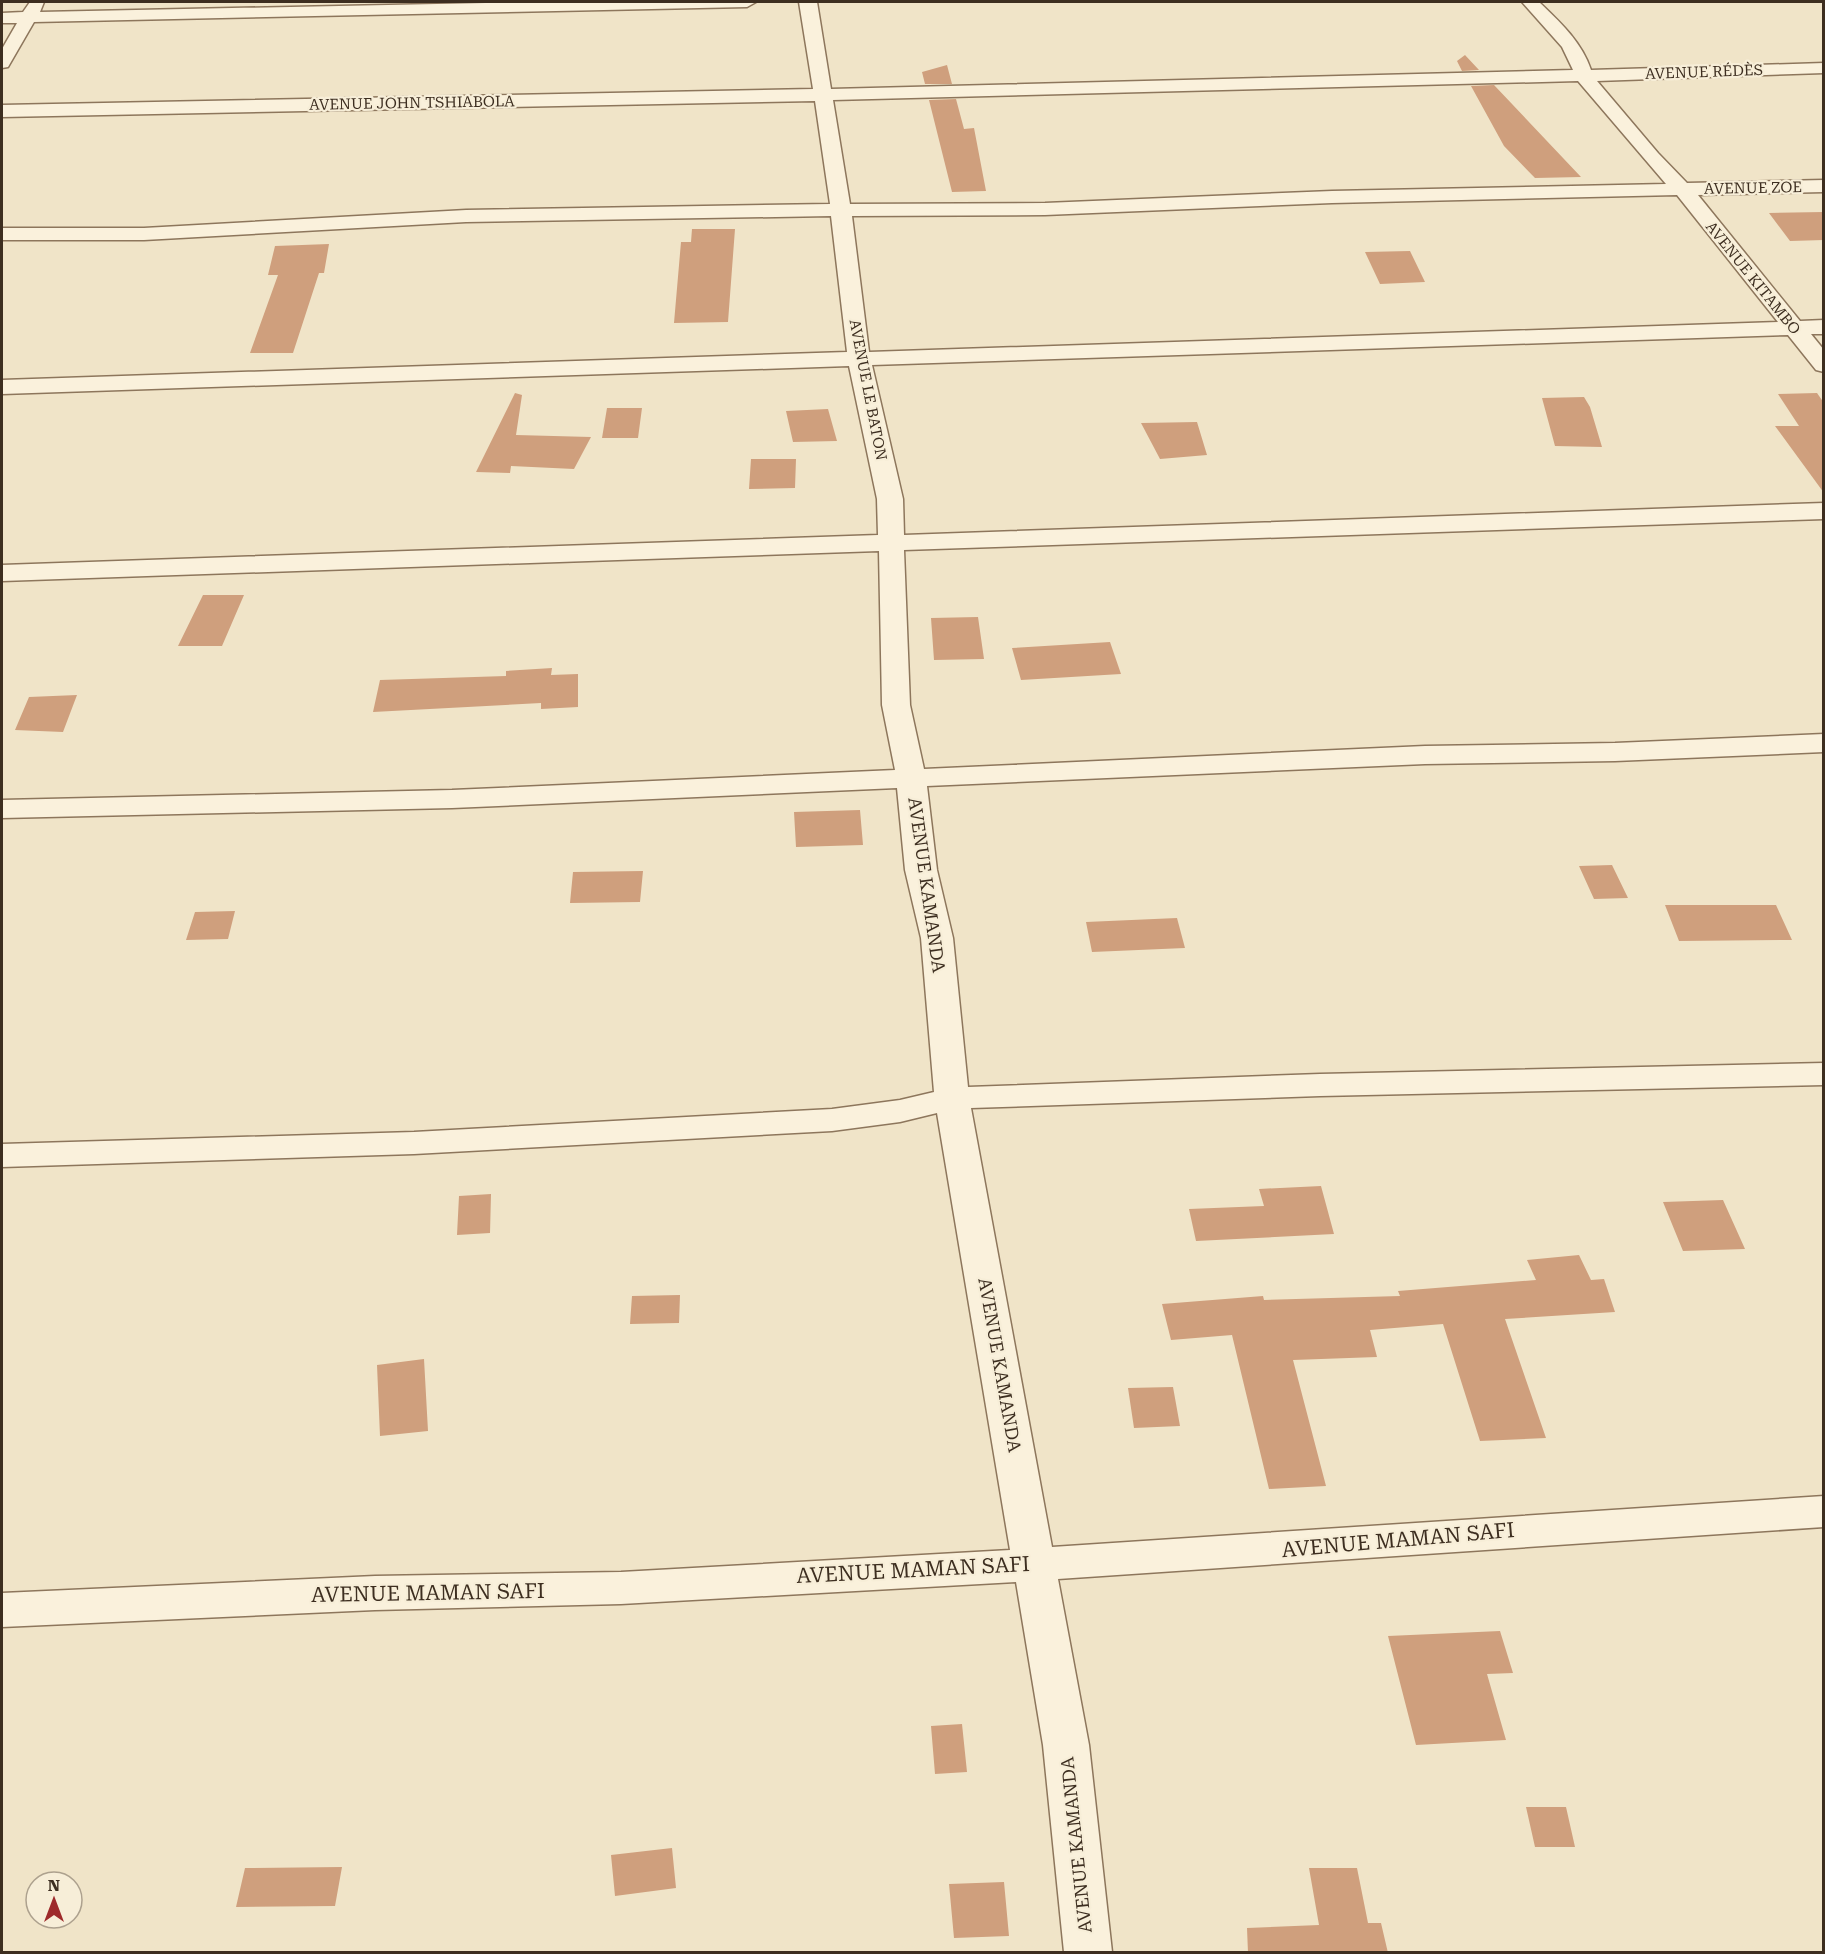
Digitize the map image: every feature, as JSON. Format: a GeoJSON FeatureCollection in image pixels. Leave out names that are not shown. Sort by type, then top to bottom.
{"type":"FeatureCollection","features":[{"type":"Feature","properties":{"kind":"street"},"geometry":{"type":"LineString","coordinates":[[2,63],[38,2]]}},
{"type":"Feature","properties":{"kind":"street"},"geometry":{"type":"LineString","coordinates":[[2,18],[747,2]]}},
{"type":"Feature","properties":{"kind":"street","name":"AVENUE LE BATON"},"geometry":{"type":"LineString","coordinates":[[808,2],[840,210],[859,360],[890,499],[896,705],[911,778]]}},
{"type":"Feature","properties":{"kind":"street","name":"AVENUE KITAMBO"},"geometry":{"type":"LineString","coordinates":[[1530,2],[1572,46],[1581,63],[1584,77],[1651,157],[1683,190],[1824,365]]}},
{"type":"Feature","properties":{"kind":"street","name":"AVENUE RÉDÈS"},"geometry":{"type":"LineString","coordinates":[[822,96],[1584,77],[1824,68]]}},
{"type":"Feature","properties":{"kind":"street","name":"AVENUE JOHN TSHIABOLA"},"geometry":{"type":"LineString","coordinates":[[2,111],[822,96]]}},
{"type":"Feature","properties":{"kind":"street","name":"AVENUE ZOE"},"geometry":{"type":"LineString","coordinates":[[2,234],[144,234],[466,216],[1045,209],[1332,196],[1824,186]]}},
{"type":"Feature","properties":{"kind":"street"},"geometry":{"type":"LineString","coordinates":[[2,387],[1824,327]]}},
{"type":"Feature","properties":{"kind":"street"},"geometry":{"type":"LineString","coordinates":[[2,573],[1824,511]]}},
{"type":"Feature","properties":{"kind":"street"},"geometry":{"type":"LineString","coordinates":[[2,809],[333,803],[1425,755],[1615,752],[1824,743]]}},
{"type":"Feature","properties":{"kind":"street","name":"AVENUE KAMANDA"},"geometry":{"type":"LineString","coordinates":[[911,778],[921,870],[937,938],[952,1098],[1036,1563],[1066,1745],[1088,1953]]}},
{"type":"Feature","properties":{"kind":"street"},"geometry":{"type":"LineString","coordinates":[[2,1156],[414,1143],[832,1120],[900,1111],[952,1098],[1296,1086],[1824,1074]]}},
{"type":"Feature","properties":{"kind":"street","name":"AVENUE MAMAN SAFI"},"geometry":{"type":"LineString","coordinates":[[2,1610],[342,1594],[621,1588],[1234,1553],[1528,1529],[1824,1511]]}},
{"type":"Feature","properties":{"kind":"building"},"geometry":{"type":"Polygon","coordinates":[[[1465,55],[1479,70],[1462,71],[1457,61],[1465,55]]]}},
{"type":"Feature","properties":{"kind":"building"},"geometry":{"type":"Polygon","coordinates":[[[947,65],[952,84],[925,84],[922,72],[947,65]]]}},
{"type":"Feature","properties":{"kind":"building"},"geometry":{"type":"Polygon","coordinates":[[[1494,85],[1581,177],[1535,178],[1504,146],[1471,86],[1494,85]]]}},
{"type":"Feature","properties":{"kind":"building"},"geometry":{"type":"Polygon","coordinates":[[[956,99],[964,129],[974,128],[986,191],[952,192],[929,100],[956,99]]]}},
{"type":"Feature","properties":{"kind":"building"},"geometry":{"type":"Polygon","coordinates":[[[1824,212],[1824,240],[1790,241],[1769,213],[1824,212]]]}},
{"type":"Feature","properties":{"kind":"building"},"geometry":{"type":"Polygon","coordinates":[[[692,229],[735,229],[728,322],[674,323],[681,242],[691,242],[692,229]]]}},
{"type":"Feature","properties":{"kind":"building"},"geometry":{"type":"Polygon","coordinates":[[[329,244],[324,273],[319,273],[293,353],[250,353],[278,275],[268,275],[275,246],[329,244]]]}},
{"type":"Feature","properties":{"kind":"building"},"geometry":{"type":"Polygon","coordinates":[[[1410,251],[1425,282],[1380,284],[1365,252],[1410,251]]]}},
{"type":"Feature","properties":{"kind":"building"},"geometry":{"type":"Polygon","coordinates":[[[515,393],[522,395],[516,435],[591,437],[574,469],[511,466],[510,473],[476,472],[515,393]]]}},
{"type":"Feature","properties":{"kind":"building"},"geometry":{"type":"Polygon","coordinates":[[[1817,393],[1824,403],[1824,493],[1775,426],[1799,426],[1778,394],[1817,393]]]}},
{"type":"Feature","properties":{"kind":"building"},"geometry":{"type":"Polygon","coordinates":[[[1584,397],[1590,407],[1602,447],[1555,446],[1542,398],[1584,397]]]}},
{"type":"Feature","properties":{"kind":"building"},"geometry":{"type":"Polygon","coordinates":[[[607,408],[642,408],[638,438],[602,438],[607,408]]]}},
{"type":"Feature","properties":{"kind":"building"},"geometry":{"type":"Polygon","coordinates":[[[828,409],[837,441],[793,442],[786,411],[828,409]]]}},
{"type":"Feature","properties":{"kind":"building"},"geometry":{"type":"Polygon","coordinates":[[[1197,422],[1207,455],[1160,459],[1141,423],[1197,422]]]}},
{"type":"Feature","properties":{"kind":"building"},"geometry":{"type":"Polygon","coordinates":[[[751,459],[796,459],[795,488],[749,489],[751,459]]]}},
{"type":"Feature","properties":{"kind":"building"},"geometry":{"type":"Polygon","coordinates":[[[203,595],[244,595],[222,646],[178,646],[203,595]]]}},
{"type":"Feature","properties":{"kind":"building"},"geometry":{"type":"Polygon","coordinates":[[[978,617],[984,659],[934,660],[931,618],[978,617]]]}},
{"type":"Feature","properties":{"kind":"building"},"geometry":{"type":"Polygon","coordinates":[[[1110,642],[1121,674],[1021,680],[1012,648],[1110,642]]]}},
{"type":"Feature","properties":{"kind":"building"},"geometry":{"type":"Polygon","coordinates":[[[552,668],[551,675],[578,674],[578,707],[541,709],[541,703],[373,712],[380,680],[506,676],[506,671],[552,668]]]}},
{"type":"Feature","properties":{"kind":"building"},"geometry":{"type":"Polygon","coordinates":[[[77,695],[63,732],[15,730],[29,697],[77,695]]]}},
{"type":"Feature","properties":{"kind":"building"},"geometry":{"type":"Polygon","coordinates":[[[860,810],[863,845],[796,847],[794,812],[860,810]]]}},
{"type":"Feature","properties":{"kind":"building"},"geometry":{"type":"Polygon","coordinates":[[[1612,865],[1628,898],[1594,899],[1579,866],[1612,865]]]}},
{"type":"Feature","properties":{"kind":"building"},"geometry":{"type":"Polygon","coordinates":[[[643,871],[640,902],[570,903],[573,872],[643,871]]]}},
{"type":"Feature","properties":{"kind":"building"},"geometry":{"type":"Polygon","coordinates":[[[1665,905],[1776,905],[1792,940],[1679,941],[1665,905]]]}},
{"type":"Feature","properties":{"kind":"building"},"geometry":{"type":"Polygon","coordinates":[[[235,911],[228,939],[186,940],[195,912],[235,911]]]}},
{"type":"Feature","properties":{"kind":"building"},"geometry":{"type":"Polygon","coordinates":[[[1177,918],[1185,948],[1092,952],[1086,922],[1177,918]]]}},
{"type":"Feature","properties":{"kind":"building"},"geometry":{"type":"Polygon","coordinates":[[[1321,1186],[1334,1234],[1196,1241],[1189,1209],[1264,1206],[1259,1189],[1321,1186]]]}},
{"type":"Feature","properties":{"kind":"building"},"geometry":{"type":"Polygon","coordinates":[[[491,1194],[490,1233],[457,1235],[459,1196],[491,1194]]]}},
{"type":"Feature","properties":{"kind":"building"},"geometry":{"type":"Polygon","coordinates":[[[1723,1200],[1745,1249],[1683,1251],[1663,1202],[1723,1200]]]}},
{"type":"Feature","properties":{"kind":"building"},"geometry":{"type":"Polygon","coordinates":[[[1579,1255],[1591,1280],[1604,1279],[1615,1312],[1505,1319],[1546,1438],[1480,1441],[1443,1324],[1370,1330],[1377,1357],[1293,1360],[1326,1486],[1269,1489],[1232,1335],[1171,1340],[1162,1304],[1263,1296],[1264,1300],[1400,1296],[1398,1291],[1536,1280],[1527,1260],[1579,1255]]]}},
{"type":"Feature","properties":{"kind":"building"},"geometry":{"type":"Polygon","coordinates":[[[680,1295],[679,1323],[630,1324],[632,1296],[680,1295]]]}},
{"type":"Feature","properties":{"kind":"building"},"geometry":{"type":"Polygon","coordinates":[[[424,1359],[428,1431],[380,1436],[377,1365],[424,1359]]]}},
{"type":"Feature","properties":{"kind":"building"},"geometry":{"type":"Polygon","coordinates":[[[1173,1387],[1180,1426],[1134,1428],[1128,1388],[1173,1387]]]}},
{"type":"Feature","properties":{"kind":"building"},"geometry":{"type":"Polygon","coordinates":[[[1500,1631],[1513,1673],[1487,1674],[1506,1740],[1416,1745],[1388,1636],[1500,1631]]]}},
{"type":"Feature","properties":{"kind":"building"},"geometry":{"type":"Polygon","coordinates":[[[962,1724],[967,1772],[935,1774],[931,1726],[962,1724]]]}},
{"type":"Feature","properties":{"kind":"building"},"geometry":{"type":"Polygon","coordinates":[[[1526,1807],[1566,1807],[1575,1847],[1535,1847],[1526,1807]]]}},
{"type":"Feature","properties":{"kind":"building"},"geometry":{"type":"Polygon","coordinates":[[[672,1848],[676,1888],[615,1896],[611,1855],[672,1848]]]}},
{"type":"Feature","properties":{"kind":"building"},"geometry":{"type":"Polygon","coordinates":[[[342,1867],[335,1906],[236,1907],[245,1868],[342,1867]]]}},
{"type":"Feature","properties":{"kind":"building"},"geometry":{"type":"Polygon","coordinates":[[[1309,1868],[1357,1868],[1368,1923],[1381,1923],[1388,1953],[1248,1953],[1247,1928],[1319,1925],[1309,1868]]]}},
{"type":"Feature","properties":{"kind":"building"},"geometry":{"type":"Polygon","coordinates":[[[1004,1882],[1009,1936],[954,1938],[949,1884],[1004,1882]]]}}]}
